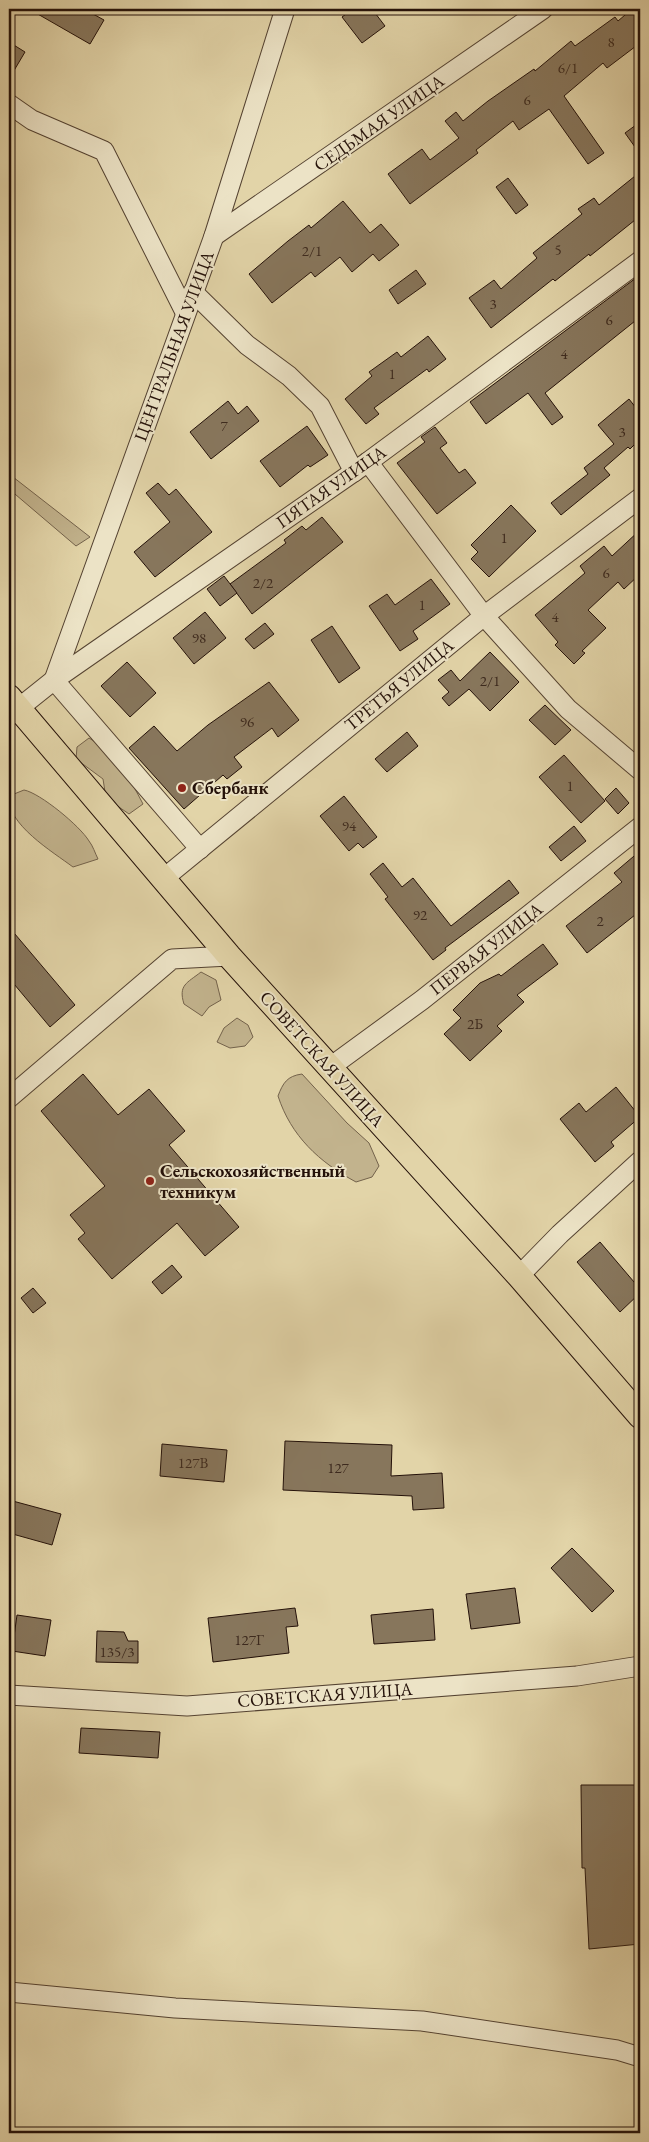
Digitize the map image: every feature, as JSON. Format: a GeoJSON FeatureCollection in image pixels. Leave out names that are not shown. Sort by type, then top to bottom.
{"type":"FeatureCollection","features":[{"type":"Feature","properties":{"kind":"main road","name":"СОВЕТСКАЯ УЛИЦА"},"geometry":{"type":"LineString","coordinates":[[12,707],[164,879],[229,956],[519,1276],[640,1416]]}},
{"type":"Feature","properties":{"kind":"street","name":"ЦЕНТРАЛЬНАЯ УЛИЦА"},"geometry":{"type":"LineString","coordinates":[[54,680],[185,312],[214,236],[285,9]]}},
{"type":"Feature","properties":{"kind":"street","name":"СЕДЬМАЯ УЛИЦА"},"geometry":{"type":"LineString","coordinates":[[214,236],[543,9]]}},
{"type":"Feature","properties":{"kind":"street"},"geometry":{"type":"LineString","coordinates":[[9,104],[32,120],[104,151],[185,312]]}},
{"type":"Feature","properties":{"kind":"street","name":"ПЯТАЯ УЛИЦА"},"geometry":{"type":"LineString","coordinates":[[12,707],[54,680],[361,467],[640,261]]}},
{"type":"Feature","properties":{"kind":"street"},"geometry":{"type":"LineString","coordinates":[[193,292],[247,345],[289,376],[320,406],[361,467],[484,616],[568,709],[640,770]]}},
{"type":"Feature","properties":{"kind":"street","name":"ТРЕТЬЯ УЛИЦА"},"geometry":{"type":"LineString","coordinates":[[164,879],[484,616],[640,498]]}},
{"type":"Feature","properties":{"kind":"street"},"geometry":{"type":"LineString","coordinates":[[54,680],[200,849]]}},
{"type":"Feature","properties":{"kind":"street","name":"ПЕРВАЯ УЛИЦА"},"geometry":{"type":"LineString","coordinates":[[329,1068],[422,1000],[640,827]]}},
{"type":"Feature","properties":{"kind":"street"},"geometry":{"type":"LineString","coordinates":[[9,1098],[172,959],[229,956]]}},
{"type":"Feature","properties":{"kind":"street"},"geometry":{"type":"LineString","coordinates":[[519,1276],[560,1234],[640,1161]]}},
{"type":"Feature","properties":{"kind":"street","name":"СОВЕТСКАЯ УЛИЦА"},"geometry":{"type":"LineString","coordinates":[[9,1695],[187,1706],[577,1676],[640,1666]]}},
{"type":"Feature","properties":{"kind":"street"},"geometry":{"type":"LineString","coordinates":[[9,1992],[175,2008],[422,2021],[617,2050],[640,2056]]}},
{"type":"Feature","properties":{"kind":"shaded area"},"geometry":{"type":"Polygon","coordinates":[[[9,475],[90,537],[76,546],[9,489],[9,475]]]}},
{"type":"Feature","properties":{"kind":"shaded area"},"geometry":{"type":"Polygon","coordinates":[[[89,738],[107,751],[121,767],[143,804],[129,814],[106,798],[103,779],[76,759],[77,747],[89,738]]]}},
{"type":"Feature","properties":{"kind":"shaded area"},"geometry":{"type":"Polygon","coordinates":[[[24,790],[40,797],[69,819],[89,841],[98,859],[73,867],[32,836],[15,817],[10,806],[9,796],[24,790]]]}},
{"type":"Feature","properties":{"kind":"shaded area"},"geometry":{"type":"Polygon","coordinates":[[[201,972],[216,980],[221,1000],[209,1007],[202,1016],[184,1004],[182,998],[185,985],[201,972]]]}},
{"type":"Feature","properties":{"kind":"shaded area"},"geometry":{"type":"Polygon","coordinates":[[[237,1018],[248,1025],[253,1037],[245,1046],[230,1048],[217,1042],[224,1028],[237,1018]]]}},
{"type":"Feature","properties":{"kind":"shaded area"},"geometry":{"type":"Polygon","coordinates":[[[302,1074],[347,1123],[369,1143],[379,1166],[372,1177],[356,1182],[330,1166],[318,1157],[290,1124],[278,1096],[289,1078],[302,1074]]]}},
{"type":"Feature","properties":{"kind":"building"},"geometry":{"type":"Polygon","coordinates":[[[29,9],[84,9],[104,20],[90,44],[29,9]]]}},
{"type":"Feature","properties":{"kind":"building"},"geometry":{"type":"Polygon","coordinates":[[[353,9],[372,9],[385,26],[362,43],[342,17],[353,9]]]}},
{"type":"Feature","properties":{"kind":"building"},"geometry":{"type":"Polygon","coordinates":[[[632,9],[640,9],[640,43],[607,68],[603,63],[564,96],[604,153],[588,164],[549,109],[519,130],[513,121],[476,150],[478,153],[410,204],[388,174],[422,149],[430,160],[459,138],[445,121],[456,112],[463,121],[534,69],[535,71],[571,41],[575,46],[615,17],[618,21],[632,9]]]}},
{"type":"Feature","properties":{"kind":"building"},"geometry":{"type":"Polygon","coordinates":[[[9,42],[25,52],[9,79],[9,42]]]}},
{"type":"Feature","properties":{"kind":"building"},"geometry":{"type":"Polygon","coordinates":[[[640,122],[640,154],[625,133],[640,122]]]}},
{"type":"Feature","properties":{"kind":"building"},"geometry":{"type":"Polygon","coordinates":[[[640,172],[640,216],[590,256],[589,254],[555,281],[553,279],[491,328],[469,298],[494,280],[501,289],[537,258],[533,253],[582,214],[578,209],[594,198],[599,205],[640,172]]]}},
{"type":"Feature","properties":{"kind":"building"},"geometry":{"type":"Polygon","coordinates":[[[508,178],[528,205],[516,214],[496,187],[508,178]]]}},
{"type":"Feature","properties":{"kind":"building"},"geometry":{"type":"Polygon","coordinates":[[[343,201],[370,233],[381,224],[399,245],[379,261],[373,254],[352,272],[340,257],[315,277],[311,272],[272,303],[249,274],[288,241],[309,225],[311,228],[343,201]]]}},
{"type":"Feature","properties":{"kind":"building"},"geometry":{"type":"Polygon","coordinates":[[[416,270],[426,284],[398,304],[389,290],[416,270]]]}},
{"type":"Feature","properties":{"kind":"building"},"geometry":{"type":"Polygon","coordinates":[[[640,275],[640,317],[545,393],[563,417],[552,425],[528,393],[486,424],[470,402],[640,275]]]}},
{"type":"Feature","properties":{"kind":"building"},"geometry":{"type":"Polygon","coordinates":[[[428,336],[446,359],[429,372],[427,369],[374,408],[379,414],[366,424],[345,399],[372,376],[369,372],[397,352],[401,357],[428,336]]]}},
{"type":"Feature","properties":{"kind":"building"},"geometry":{"type":"Polygon","coordinates":[[[629,399],[640,413],[640,439],[630,449],[628,447],[604,468],[610,475],[561,515],[551,503],[588,474],[584,468],[614,444],[598,425],[629,399]]]}},
{"type":"Feature","properties":{"kind":"building"},"geometry":{"type":"Polygon","coordinates":[[[228,401],[238,414],[247,406],[259,421],[211,459],[190,432],[228,401]]]}},
{"type":"Feature","properties":{"kind":"building"},"geometry":{"type":"Polygon","coordinates":[[[307,426],[328,455],[310,467],[308,465],[280,487],[260,461],[307,426]]]}},
{"type":"Feature","properties":{"kind":"building"},"geometry":{"type":"Polygon","coordinates":[[[435,427],[447,443],[440,448],[459,473],[465,469],[476,483],[437,514],[397,463],[425,442],[421,437],[435,427]]]}},
{"type":"Feature","properties":{"kind":"building"},"geometry":{"type":"Polygon","coordinates":[[[158,483],[169,495],[176,489],[212,532],[155,577],[134,552],[170,522],[146,493],[158,483]]]}},
{"type":"Feature","properties":{"kind":"building"},"geometry":{"type":"Polygon","coordinates":[[[511,505],[536,531],[489,577],[471,559],[478,552],[471,545],[511,505]]]}},
{"type":"Feature","properties":{"kind":"building"},"geometry":{"type":"Polygon","coordinates":[[[322,517],[343,542],[252,614],[230,584],[286,543],[284,540],[302,526],[306,530],[322,517]]]}},
{"type":"Feature","properties":{"kind":"building"},"geometry":{"type":"Polygon","coordinates":[[[640,530],[640,574],[624,589],[618,582],[588,610],[606,628],[582,651],[585,653],[574,664],[555,645],[558,642],[535,615],[585,573],[580,566],[604,546],[612,556],[640,530]]]}},
{"type":"Feature","properties":{"kind":"building"},"geometry":{"type":"Polygon","coordinates":[[[224,576],[237,593],[220,606],[207,589],[224,576]]]}},
{"type":"Feature","properties":{"kind":"building"},"geometry":{"type":"Polygon","coordinates":[[[431,579],[450,604],[413,631],[418,639],[400,651],[369,606],[387,594],[395,605],[431,579]]]}},
{"type":"Feature","properties":{"kind":"building"},"geometry":{"type":"Polygon","coordinates":[[[205,612],[226,638],[194,664],[173,638],[205,612]]]}},
{"type":"Feature","properties":{"kind":"building"},"geometry":{"type":"Polygon","coordinates":[[[265,623],[274,634],[254,649],[245,639],[265,623]]]}},
{"type":"Feature","properties":{"kind":"building"},"geometry":{"type":"Polygon","coordinates":[[[332,626],[360,668],[339,683],[311,640],[332,626]]]}},
{"type":"Feature","properties":{"kind":"building"},"geometry":{"type":"Polygon","coordinates":[[[490,652],[519,682],[490,711],[469,689],[449,706],[442,698],[449,692],[438,680],[451,670],[460,681],[490,652]]]}},
{"type":"Feature","properties":{"kind":"building"},"geometry":{"type":"Polygon","coordinates":[[[127,662],[156,693],[130,717],[101,686],[127,662]]]}},
{"type":"Feature","properties":{"kind":"building"},"geometry":{"type":"Polygon","coordinates":[[[269,682],[299,720],[278,737],[272,728],[234,757],[242,767],[227,779],[223,775],[184,809],[129,748],[154,726],[177,751],[208,725],[269,682]]]}},
{"type":"Feature","properties":{"kind":"building"},"geometry":{"type":"Polygon","coordinates":[[[545,705],[571,730],[555,745],[529,720],[545,705]]]}},
{"type":"Feature","properties":{"kind":"building"},"geometry":{"type":"Polygon","coordinates":[[[407,732],[418,746],[387,772],[375,759],[407,732]]]}},
{"type":"Feature","properties":{"kind":"building"},"geometry":{"type":"Polygon","coordinates":[[[564,755],[605,801],[581,823],[539,777],[564,755]]]}},
{"type":"Feature","properties":{"kind":"building"},"geometry":{"type":"Polygon","coordinates":[[[616,788],[629,803],[618,814],[605,799],[616,788]]]}},
{"type":"Feature","properties":{"kind":"building"},"geometry":{"type":"Polygon","coordinates":[[[344,796],[377,837],[363,848],[358,843],[349,851],[320,816],[344,796]]]}},
{"type":"Feature","properties":{"kind":"building"},"geometry":{"type":"Polygon","coordinates":[[[574,826],[586,841],[561,861],[549,847],[574,826]]]}},
{"type":"Feature","properties":{"kind":"building"},"geometry":{"type":"Polygon","coordinates":[[[640,851],[640,911],[587,953],[566,926],[622,882],[614,873],[640,851]]]}},
{"type":"Feature","properties":{"kind":"building"},"geometry":{"type":"Polygon","coordinates":[[[383,863],[402,887],[413,878],[451,926],[509,880],[519,893],[445,948],[446,950],[433,960],[385,899],[388,897],[370,874],[383,863]]]}},
{"type":"Feature","properties":{"kind":"building"},"geometry":{"type":"Polygon","coordinates":[[[9,927],[75,1005],[50,1027],[9,978],[9,927]]]}},
{"type":"Feature","properties":{"kind":"building"},"geometry":{"type":"Polygon","coordinates":[[[543,944],[558,964],[517,995],[524,1002],[497,1026],[502,1031],[470,1061],[444,1034],[461,1018],[453,1010],[480,983],[499,974],[501,976],[543,944]]]}},
{"type":"Feature","properties":{"kind":"building","name":"Сельскохозяйственный техникум"},"geometry":{"type":"Polygon","coordinates":[[[83,1074],[118,1115],[149,1089],[185,1131],[169,1145],[239,1227],[205,1256],[177,1223],[112,1279],[78,1239],[85,1233],[70,1215],[105,1186],[41,1111],[83,1074]]]}},
{"type":"Feature","properties":{"kind":"building"},"geometry":{"type":"Polygon","coordinates":[[[616,1087],[640,1117],[611,1142],[614,1146],[595,1162],[560,1119],[579,1103],[586,1112],[616,1087]]]}},
{"type":"Feature","properties":{"kind":"building"},"geometry":{"type":"Polygon","coordinates":[[[600,1242],[640,1289],[640,1293],[620,1312],[577,1262],[600,1242]]]}},
{"type":"Feature","properties":{"kind":"building"},"geometry":{"type":"Polygon","coordinates":[[[172,1265],[182,1277],[162,1294],[152,1282],[172,1265]]]}},
{"type":"Feature","properties":{"kind":"building"},"geometry":{"type":"Polygon","coordinates":[[[33,1288],[46,1303],[33,1313],[21,1298],[33,1288]]]}},
{"type":"Feature","properties":{"kind":"building"},"geometry":{"type":"Polygon","coordinates":[[[285,1441],[392,1445],[391,1476],[442,1473],[444,1508],[413,1510],[412,1496],[283,1490],[285,1441]]]}},
{"type":"Feature","properties":{"kind":"building"},"geometry":{"type":"Polygon","coordinates":[[[162,1444],[227,1450],[224,1482],[160,1476],[162,1444]]]}},
{"type":"Feature","properties":{"kind":"building"},"geometry":{"type":"Polygon","coordinates":[[[9,1500],[61,1514],[52,1545],[9,1533],[9,1500]]]}},
{"type":"Feature","properties":{"kind":"building"},"geometry":{"type":"Polygon","coordinates":[[[572,1548],[614,1591],[592,1612],[551,1568],[572,1548]]]}},
{"type":"Feature","properties":{"kind":"building"},"geometry":{"type":"Polygon","coordinates":[[[515,1588],[520,1623],[471,1629],[466,1594],[515,1588]]]}},
{"type":"Feature","properties":{"kind":"building"},"geometry":{"type":"Polygon","coordinates":[[[295,1608],[298,1626],[286,1627],[289,1653],[213,1662],[208,1618],[295,1608]]]}},
{"type":"Feature","properties":{"kind":"building"},"geometry":{"type":"Polygon","coordinates":[[[433,1609],[435,1640],[374,1644],[371,1615],[433,1609]]]}},
{"type":"Feature","properties":{"kind":"building"},"geometry":{"type":"Polygon","coordinates":[[[17,1615],[51,1620],[45,1656],[12,1651],[17,1615]]]}},
{"type":"Feature","properties":{"kind":"building"},"geometry":{"type":"Polygon","coordinates":[[[97,1631],[124,1632],[128,1641],[138,1641],[138,1663],[96,1662],[97,1631]]]}},
{"type":"Feature","properties":{"kind":"building"},"geometry":{"type":"Polygon","coordinates":[[[81,1728],[160,1732],[158,1758],[79,1753],[81,1728]]]}},
{"type":"Feature","properties":{"kind":"building"},"geometry":{"type":"Polygon","coordinates":[[[581,1785],[640,1785],[640,1944],[589,1949],[585,1868],[582,1868],[581,1785]]]}},
{"type":"Feature","properties":{"kind":"place","name":"Сбербанк"},"geometry":{"type":"Point","coordinates":[182,788]}},
{"type":"Feature","properties":{"kind":"place","name":"Сельскохозяйственный техникум"},"geometry":{"type":"Point","coordinates":[150,1181]}}]}
